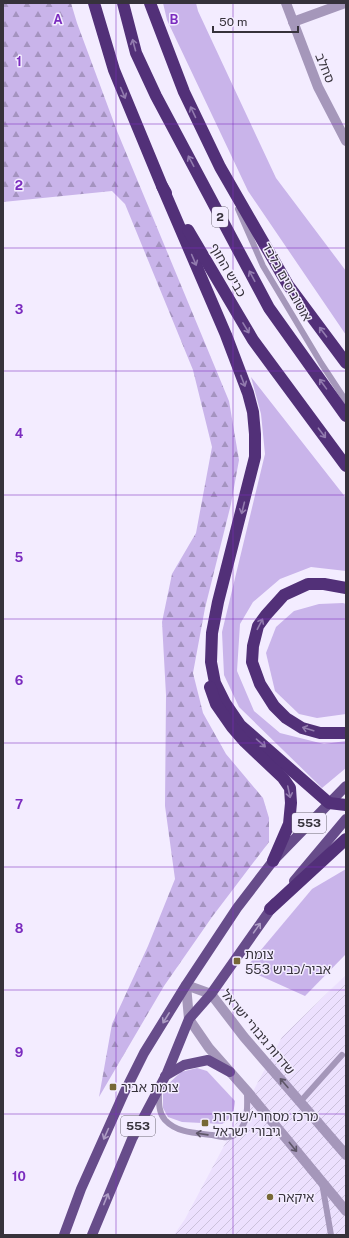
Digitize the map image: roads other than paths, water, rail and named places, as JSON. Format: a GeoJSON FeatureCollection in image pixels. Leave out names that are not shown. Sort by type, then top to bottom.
{"type":"FeatureCollection","features":[{"type":"Feature","properties":{"kind":"highway","name":"כביש החוף"},"geometry":{"type":"LineString","coordinates":[[94,3],[114,70],[162,186],[253,340],[346,466]]}},
{"type":"Feature","properties":{"kind":"highway","name":"כביש החוף"},"geometry":{"type":"LineString","coordinates":[[123,3],[136,53],[156,96],[265,301],[346,416]]}},
{"type":"Feature","properties":{"kind":"highway"},"geometry":{"type":"LineString","coordinates":[[150,3],[184,92],[220,167],[288,285],[346,363]]}},
{"type":"Feature","properties":{"kind":"highway"},"geometry":{"type":"LineString","coordinates":[[162,186],[226,335],[248,393],[253,412],[255,457],[206,650],[207,677],[216,704],[232,727],[245,742],[283,778],[290,788],[291,803],[289,824],[273,861]]}},
{"type":"Feature","properties":{"kind":"highway"},"geometry":{"type":"LineString","coordinates":[[346,588],[324,584],[308,584],[284,595],[258,626],[253,646],[252,662],[260,684],[274,706],[286,718],[302,728],[320,733],[346,733]]}},
{"type":"Feature","properties":{"kind":"highway"},"geometry":{"type":"LineString","coordinates":[[218,602],[212,633],[211,662],[215,683],[225,703],[240,725],[329,803],[346,805]]}},
{"type":"Feature","properties":{"kind":"highway"},"geometry":{"type":"LineString","coordinates":[[270,909],[346,839]]}},
{"type":"Feature","properties":{"kind":"main road","name":"553"},"geometry":{"type":"LineString","coordinates":[[64,1235],[82,1189],[124,1093],[144,1053],[186,985],[236,908],[273,861],[346,786]]}},
{"type":"Feature","properties":{"kind":"main road","name":"553"},"geometry":{"type":"LineString","coordinates":[[92,1235],[132,1139],[165,1076],[189,1019],[211,994],[270,909],[346,820]]}},
{"type":"Feature","properties":{"kind":"main road"},"geometry":{"type":"LineString","coordinates":[[165,1076],[184,1065],[208,1060],[230,1072]]}},
{"type":"Feature","properties":{"kind":"street","name":"סחלב"},"geometry":{"type":"LineString","coordinates":[[286,3],[318,87],[346,141]]}},
{"type":"Feature","properties":{"kind":"street"},"geometry":{"type":"LineString","coordinates":[[293,22],[345,3]]}},
{"type":"Feature","properties":{"kind":"street"},"geometry":{"type":"LineString","coordinates":[[186,985],[189,1019],[210,1048],[346,1211]]}},
{"type":"Feature","properties":{"kind":"street","name":"שדרות גיבורי ישראל"},"geometry":{"type":"LineString","coordinates":[[186,985],[211,994],[244,1036],[346,1155]]}},
{"type":"Feature","properties":{"kind":"lane","name":"אוטובוסים בלבד"},"geometry":{"type":"LineString","coordinates":[[220,167],[263,266],[321,363],[346,401]]}},
{"type":"Feature","properties":{"kind":"lane"},"geometry":{"type":"LineString","coordinates":[[300,1102],[342,1055]]}},
{"type":"Feature","properties":{"kind":"lane"},"geometry":{"type":"LineString","coordinates":[[160,1086],[160,1112],[165,1120],[170,1124],[184,1132],[227,1137],[236,1135],[244,1124],[247,1114],[247,1091]]}},
{"type":"Feature","properties":{"kind":"lane"},"geometry":{"type":"LineString","coordinates":[[321,1182],[331,1235]]}},
{"type":"Feature","properties":{"kind":"place","name":"צומת אביר/כביש 553"},"geometry":{"type":"Point","coordinates":[237,961]}},
{"type":"Feature","properties":{"kind":"place","name":"צומת אביר"},"geometry":{"type":"Point","coordinates":[113,1087]}},
{"type":"Feature","properties":{"kind":"place","name":"מרכז מסחרי/שדרות גיבורי ישראל"},"geometry":{"type":"Point","coordinates":[205,1123]}},
{"type":"Feature","properties":{"kind":"place","name":"איקאה"},"geometry":{"type":"Point","coordinates":[270,1197]}}]}
